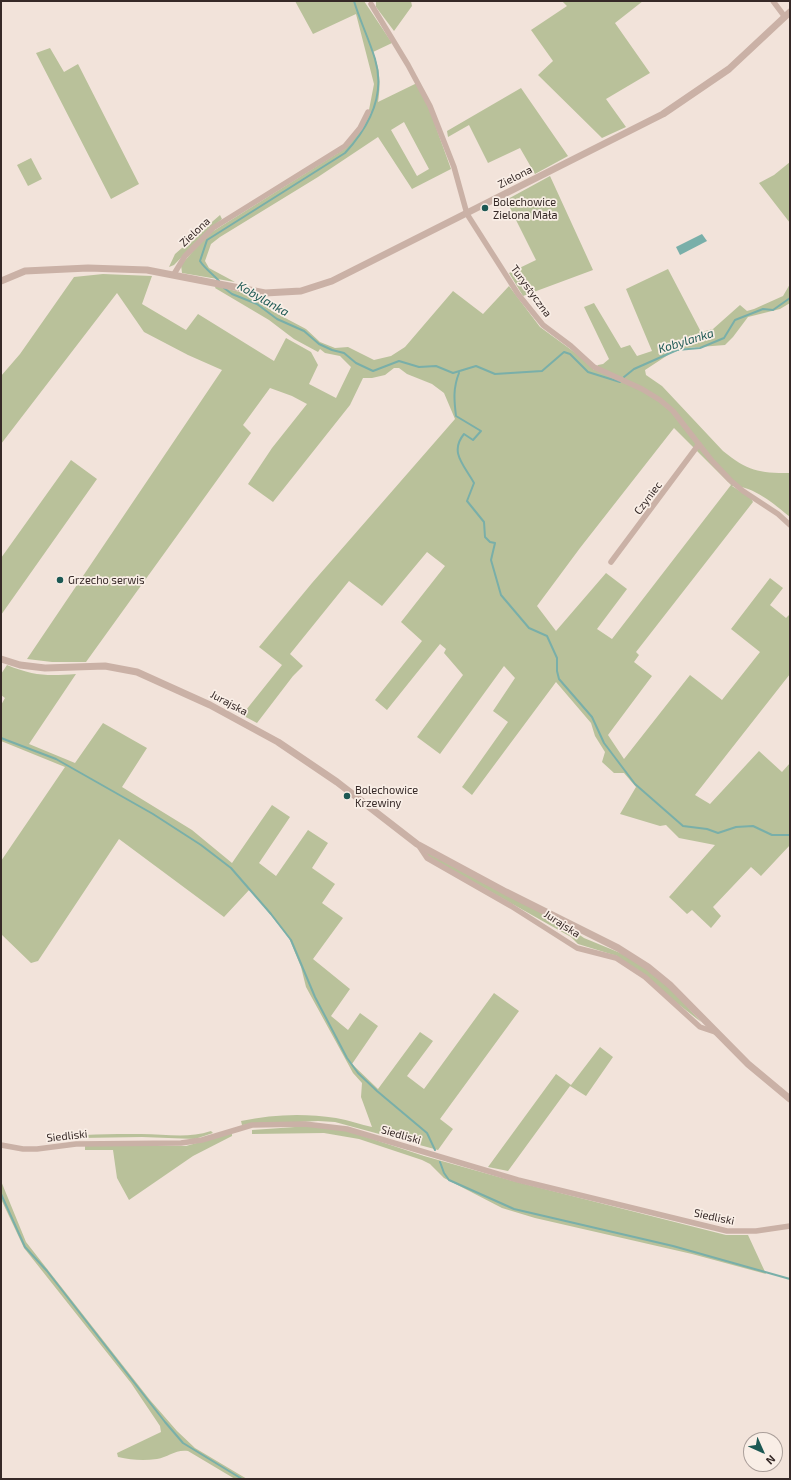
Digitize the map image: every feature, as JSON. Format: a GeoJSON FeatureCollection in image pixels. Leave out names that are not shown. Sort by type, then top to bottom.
{"type":"FeatureCollection","features":[{"type":"Feature","properties":{"kind":"street"},"geometry":{"type":"LineString","coordinates":[[773,1],[788,15]]}},
{"type":"Feature","properties":{"kind":"street","name":"Turystyczna"},"geometry":{"type":"LineString","coordinates":[[371,4],[408,65],[430,106],[454,166],[467,214],[518,294],[543,325],[571,346],[594,367],[642,389],[660,400],[673,411],[730,480],[790,524]]}},
{"type":"Feature","properties":{"kind":"street","name":"Zielona"},"geometry":{"type":"LineString","coordinates":[[1,281],[25,271],[45,269],[138,270],[174,274],[265,293],[301,291],[332,281],[663,114],[729,69],[788,15]]}},
{"type":"Feature","properties":{"kind":"street","name":"Zielona"},"geometry":{"type":"LineString","coordinates":[[174,274],[184,256],[213,228],[345,146],[360,128],[368,112]]}},
{"type":"Feature","properties":{"kind":"street","name":"Czyniec"},"geometry":{"type":"LineString","coordinates":[[611,562],[699,444]]}},
{"type":"Feature","properties":{"kind":"street","name":"Jurajska"},"geometry":{"type":"LineString","coordinates":[[1,659],[20,665],[45,668],[105,666],[137,672],[210,706],[290,750],[337,782],[417,844],[631,956],[670,985],[748,1064],[790,1099]]}},
{"type":"Feature","properties":{"kind":"street","name":"Jurajska"},"geometry":{"type":"LineString","coordinates":[[417,844],[427,858],[511,906],[577,948],[616,958],[645,977],[700,1027],[715,1032]]}},
{"type":"Feature","properties":{"kind":"street","name":"Siedliski"},"geometry":{"type":"LineString","coordinates":[[1,1145],[24,1149],[37,1149],[76,1144],[181,1143],[202,1140],[252,1125],[305,1124],[346,1129],[518,1180],[727,1231],[756,1231],[790,1226]]}},
{"type":"Feature","properties":{"kind":"green space"},"geometry":{"type":"Polygon","coordinates":[[[295,1],[364,1],[392,43],[373,52],[379,77],[378,102],[417,83],[428,105],[451,169],[412,189],[378,137],[318,177],[211,244],[205,261],[209,268],[235,282],[182,273],[181,265],[207,235],[346,148],[368,115],[374,84],[356,14],[313,34],[295,1]],[[404,122],[391,130],[417,176],[429,169],[404,122]]]}},
{"type":"Feature","properties":{"kind":"green space"},"geometry":{"type":"Polygon","coordinates":[[[376,1],[411,1],[412,6],[394,31],[376,7],[376,1]]]}},
{"type":"Feature","properties":{"kind":"green space"},"geometry":{"type":"Polygon","coordinates":[[[562,1],[643,1],[615,23],[650,73],[606,99],[626,127],[602,138],[538,75],[553,61],[531,30],[567,6],[562,1]]]}},
{"type":"Feature","properties":{"kind":"green space"},"geometry":{"type":"Polygon","coordinates":[[[50,48],[64,72],[78,64],[139,184],[111,199],[36,53],[50,48]]]}},
{"type":"Feature","properties":{"kind":"green space"},"geometry":{"type":"Polygon","coordinates":[[[521,88],[568,156],[535,174],[520,148],[488,163],[469,125],[448,137],[447,131],[521,88]]]}},
{"type":"Feature","properties":{"kind":"green space"},"geometry":{"type":"Polygon","coordinates":[[[31,158],[42,179],[28,186],[17,165],[31,158]]]}},
{"type":"Feature","properties":{"kind":"green space"},"geometry":{"type":"Polygon","coordinates":[[[790,162],[790,223],[759,183],[774,175],[790,162]]]}},
{"type":"Feature","properties":{"kind":"green space"},"geometry":{"type":"Polygon","coordinates":[[[550,176],[593,270],[523,296],[509,273],[536,260],[506,200],[550,176]]]}},
{"type":"Feature","properties":{"kind":"green space"},"geometry":{"type":"Polygon","coordinates":[[[220,215],[222,219],[206,232],[174,265],[169,267],[175,254],[220,215]]]}},
{"type":"Feature","properties":{"kind":"green space"},"geometry":{"type":"Polygon","coordinates":[[[668,269],[701,332],[713,329],[740,305],[747,311],[783,296],[790,284],[790,303],[780,309],[748,317],[725,345],[687,348],[671,353],[645,370],[646,375],[662,386],[723,451],[732,458],[754,470],[790,473],[790,517],[756,492],[732,486],[751,498],[753,502],[636,652],[639,655],[634,662],[652,676],[608,735],[624,759],[690,675],[722,700],[760,652],[731,629],[770,578],[783,588],[770,605],[786,618],[790,614],[790,674],[695,795],[710,804],[759,751],[782,772],[790,763],[790,845],[761,876],[751,867],[713,907],[721,916],[711,928],[692,910],[687,914],[669,897],[715,845],[679,838],[666,825],[660,826],[620,814],[636,787],[624,773],[614,773],[602,762],[605,752],[595,736],[591,723],[556,682],[472,795],[462,787],[508,722],[493,711],[515,678],[504,666],[440,754],[417,737],[463,675],[444,653],[446,649],[440,644],[387,710],[375,700],[422,641],[401,622],[445,566],[427,552],[382,606],[349,581],[290,654],[303,666],[293,676],[257,723],[242,715],[282,665],[259,647],[312,583],[455,419],[444,393],[432,384],[407,374],[399,368],[394,368],[385,375],[372,378],[363,378],[350,405],[273,502],[248,484],[272,448],[307,404],[292,396],[270,388],[243,425],[251,433],[86,662],[52,662],[27,659],[222,370],[188,355],[144,332],[117,293],[1,444],[1,376],[20,354],[74,277],[103,274],[152,276],[142,304],[186,330],[198,314],[274,361],[286,338],[311,352],[318,365],[309,384],[336,398],[351,367],[340,356],[325,353],[320,349],[318,352],[294,339],[269,320],[215,288],[216,286],[256,296],[272,311],[306,329],[320,342],[335,348],[348,347],[374,360],[391,356],[405,347],[453,291],[483,314],[509,286],[540,327],[581,357],[594,370],[598,365],[603,364],[609,359],[584,307],[594,303],[621,348],[630,345],[637,356],[652,351],[626,289],[668,269]],[[674,428],[580,548],[537,606],[556,631],[606,573],[627,589],[597,629],[612,639],[731,485],[674,428]]]}},
{"type":"Feature","properties":{"kind":"green space"},"geometry":{"type":"Polygon","coordinates":[[[71,460],[97,479],[1,615],[1,558],[71,460]]]}},
{"type":"Feature","properties":{"kind":"green space"},"geometry":{"type":"Polygon","coordinates":[[[7,665],[33,673],[57,675],[76,674],[29,744],[75,763],[103,723],[147,748],[122,787],[192,830],[232,863],[272,805],[290,817],[259,863],[276,876],[308,830],[328,843],[312,868],[335,884],[322,903],[343,918],[313,959],[350,989],[331,1016],[348,1030],[360,1013],[378,1026],[352,1064],[378,1089],[420,1032],[433,1041],[407,1076],[424,1089],[494,993],[519,1011],[440,1119],[453,1129],[438,1150],[335,1122],[318,1121],[242,1125],[241,1121],[277,1116],[301,1115],[336,1118],[372,1127],[361,1097],[362,1083],[353,1073],[306,987],[301,967],[289,938],[250,889],[224,917],[119,839],[38,961],[31,963],[1,934],[1,861],[65,767],[1,741],[1,705],[5,698],[1,695],[1,674],[7,665]]]}},
{"type":"Feature","properties":{"kind":"green space"},"geometry":{"type":"Polygon","coordinates":[[[426,852],[561,922],[584,938],[630,957],[669,986],[701,1022],[617,956],[578,944],[571,937],[427,856],[426,852]]]}},
{"type":"Feature","properties":{"kind":"green space"},"geometry":{"type":"Polygon","coordinates":[[[600,1047],[613,1057],[586,1096],[570,1086],[508,1171],[488,1167],[556,1074],[571,1085],[600,1047]]]}},
{"type":"Feature","properties":{"kind":"green space"},"geometry":{"type":"Polygon","coordinates":[[[320,1127],[345,1130],[424,1156],[513,1181],[726,1235],[748,1235],[766,1274],[692,1254],[535,1218],[502,1208],[444,1178],[430,1164],[422,1160],[359,1139],[324,1133],[252,1134],[252,1130],[320,1127]]]}},
{"type":"Feature","properties":{"kind":"green space"},"geometry":{"type":"Polygon","coordinates":[[[211,1131],[213,1133],[195,1139],[142,1137],[81,1138],[52,1142],[51,1138],[107,1134],[176,1136],[193,1135],[211,1131]]]}},
{"type":"Feature","properties":{"kind":"green space"},"geometry":{"type":"Polygon","coordinates":[[[232,1133],[232,1136],[193,1156],[129,1200],[117,1178],[113,1150],[85,1150],[85,1146],[186,1146],[232,1133]]]}},
{"type":"Feature","properties":{"kind":"green space"},"geometry":{"type":"Polygon","coordinates":[[[1,1181],[26,1242],[150,1400],[177,1431],[195,1448],[247,1479],[235,1479],[188,1451],[176,1452],[152,1460],[137,1460],[118,1457],[117,1453],[161,1432],[160,1426],[131,1383],[24,1248],[1,1199],[1,1181]]]}},
{"type":"Feature","properties":{"kind":"water"},"geometry":{"type":"Polygon","coordinates":[[[702,234],[707,241],[680,255],[676,247],[702,234]]]}},
{"type":"Feature","properties":{"kind":"waterway","name":"Kobylanka"},"geometry":{"type":"LineString","coordinates":[[219,281],[204,267],[200,261],[207,240],[345,153],[354,143],[368,121],[377,98],[378,72],[373,52],[354,1]]}},
{"type":"Feature","properties":{"kind":"waterway","name":"Kobylanka"},"geometry":{"type":"LineString","coordinates":[[224,288],[232,294],[257,304],[277,319],[304,331],[319,344],[332,350],[344,353],[356,363],[373,371],[399,361],[419,367],[436,366],[453,373],[476,366],[495,374],[542,371],[564,352],[570,354],[588,372],[620,382]]}},
{"type":"Feature","properties":{"kind":"waterway","name":"Kobylanka"},"geometry":{"type":"LineString","coordinates":[[624,377],[634,369],[677,350],[700,348],[724,338],[735,320],[763,309],[773,310],[790,298]]}},
{"type":"Feature","properties":{"kind":"waterway"},"geometry":{"type":"LineString","coordinates":[[459,373],[454,394],[456,416],[481,431],[473,440],[464,434],[458,447],[458,453],[462,464],[474,483],[467,501],[484,522],[485,537],[490,542],[495,543],[491,560],[501,595],[529,628],[547,636],[557,658],[557,671],[559,679],[592,717],[604,743],[635,784],[683,826],[707,829],[718,833],[736,827],[753,826],[772,835],[790,835]]}},
{"type":"Feature","properties":{"kind":"waterway"},"geometry":{"type":"LineString","coordinates":[[1,738],[56,759],[153,814],[201,845],[231,868],[271,914],[291,940],[315,997],[347,1058],[358,1073],[377,1091],[427,1133],[435,1150]]}},
{"type":"Feature","properties":{"kind":"waterway"},"geometry":{"type":"LineString","coordinates":[[440,1162],[444,1173],[449,1180],[514,1209],[673,1246],[790,1279]]}},
{"type":"Feature","properties":{"kind":"waterway"},"geometry":{"type":"LineString","coordinates":[[1,1194],[25,1247],[47,1271],[165,1422],[183,1443],[242,1479]]}},
{"type":"Feature","properties":{"kind":"place","name":"Bolechowice Zielona Mała"},"geometry":{"type":"Point","coordinates":[485,208]}},
{"type":"Feature","properties":{"kind":"place","name":"Grzecho serwis"},"geometry":{"type":"Point","coordinates":[60,580]}},
{"type":"Feature","properties":{"kind":"place","name":"Bolechowice Krzewiny"},"geometry":{"type":"Point","coordinates":[347,796]}}]}
